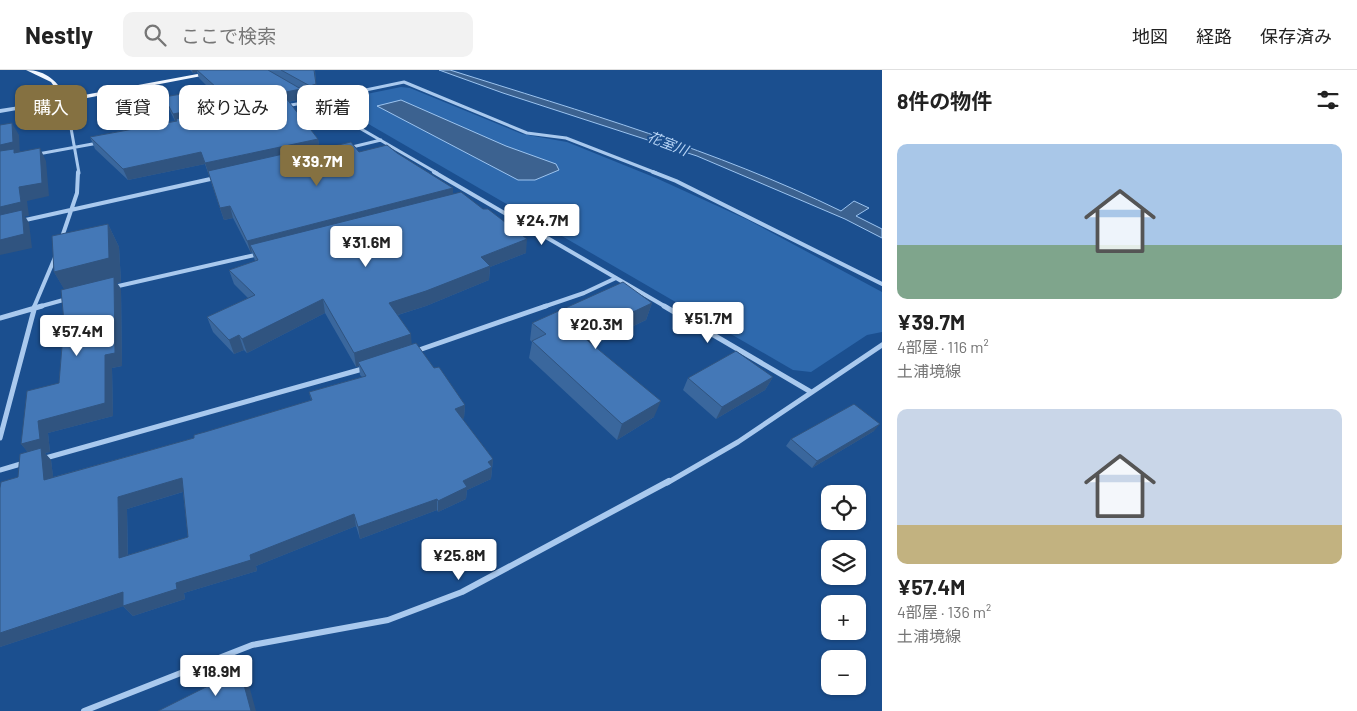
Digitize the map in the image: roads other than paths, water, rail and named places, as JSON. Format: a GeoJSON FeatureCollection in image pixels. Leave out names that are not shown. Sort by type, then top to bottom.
{"type":"FeatureCollection","features":[{"type":"Feature","properties":{"kind":"main road"},"geometry":{"type":"LineString","coordinates":[[29,70],[53,81],[56,85]]}},
{"type":"Feature","properties":{"kind":"main road"},"geometry":{"type":"LineString","coordinates":[[87,96],[230,70]]}},
{"type":"Feature","properties":{"kind":"street"},"geometry":{"type":"LineString","coordinates":[[369,89],[404,82],[527,133],[566,138],[676,181],[882,284]]}},
{"type":"Feature","properties":{"kind":"street"},"geometry":{"type":"LineString","coordinates":[[289,87],[297,92]]}},
{"type":"Feature","properties":{"kind":"street"},"geometry":{"type":"LineString","coordinates":[[0,110],[15,108]]}},
{"type":"Feature","properties":{"kind":"street"},"geometry":{"type":"LineString","coordinates":[[0,438],[34,308],[72,210],[80,176],[72,130]]}},
{"type":"Feature","properties":{"kind":"street"},"geometry":{"type":"LineString","coordinates":[[364,130],[811,392]]}},
{"type":"Feature","properties":{"kind":"street"},"geometry":{"type":"LineString","coordinates":[[343,149],[381,140]]}},
{"type":"Feature","properties":{"kind":"street"},"geometry":{"type":"LineString","coordinates":[[29,156],[104,142]]}},
{"type":"Feature","properties":{"kind":"street"},"geometry":{"type":"LineString","coordinates":[[16,222],[217,177]]}},
{"type":"Feature","properties":{"kind":"street"},"geometry":{"type":"LineString","coordinates":[[468,199],[477,197]]}},
{"type":"Feature","properties":{"kind":"street"},"geometry":{"type":"LineString","coordinates":[[107,289],[153,277],[262,254]]}},
{"type":"Feature","properties":{"kind":"street"},"geometry":{"type":"LineString","coordinates":[[413,352],[584,293],[616,278]]}},
{"type":"Feature","properties":{"kind":"street"},"geometry":{"type":"LineString","coordinates":[[0,318],[70,298]]}},
{"type":"Feature","properties":{"kind":"street"},"geometry":{"type":"LineString","coordinates":[[84,711],[252,645],[388,620],[462,592],[647,494],[738,442],[882,345]]}},
{"type":"Feature","properties":{"kind":"street"},"geometry":{"type":"LineString","coordinates":[[38,460],[376,364]]}},
{"type":"Feature","properties":{"kind":"street"},"geometry":{"type":"LineString","coordinates":[[0,470],[28,462]]}},
{"type":"Feature","properties":{"kind":"water","name":"花室川"},"geometry":{"type":"Polygon","coordinates":[[[439,70],[450,70],[648,133],[746,169],[841,211],[854,201],[869,208],[856,216],[882,229],[882,238],[845,219],[697,156],[503,93],[439,70]]]}},
{"type":"Feature","properties":{"kind":"water"},"geometry":{"type":"Polygon","coordinates":[[[401,100],[506,146],[556,164],[559,170],[535,180],[518,180],[377,106],[401,100]]]}}]}
